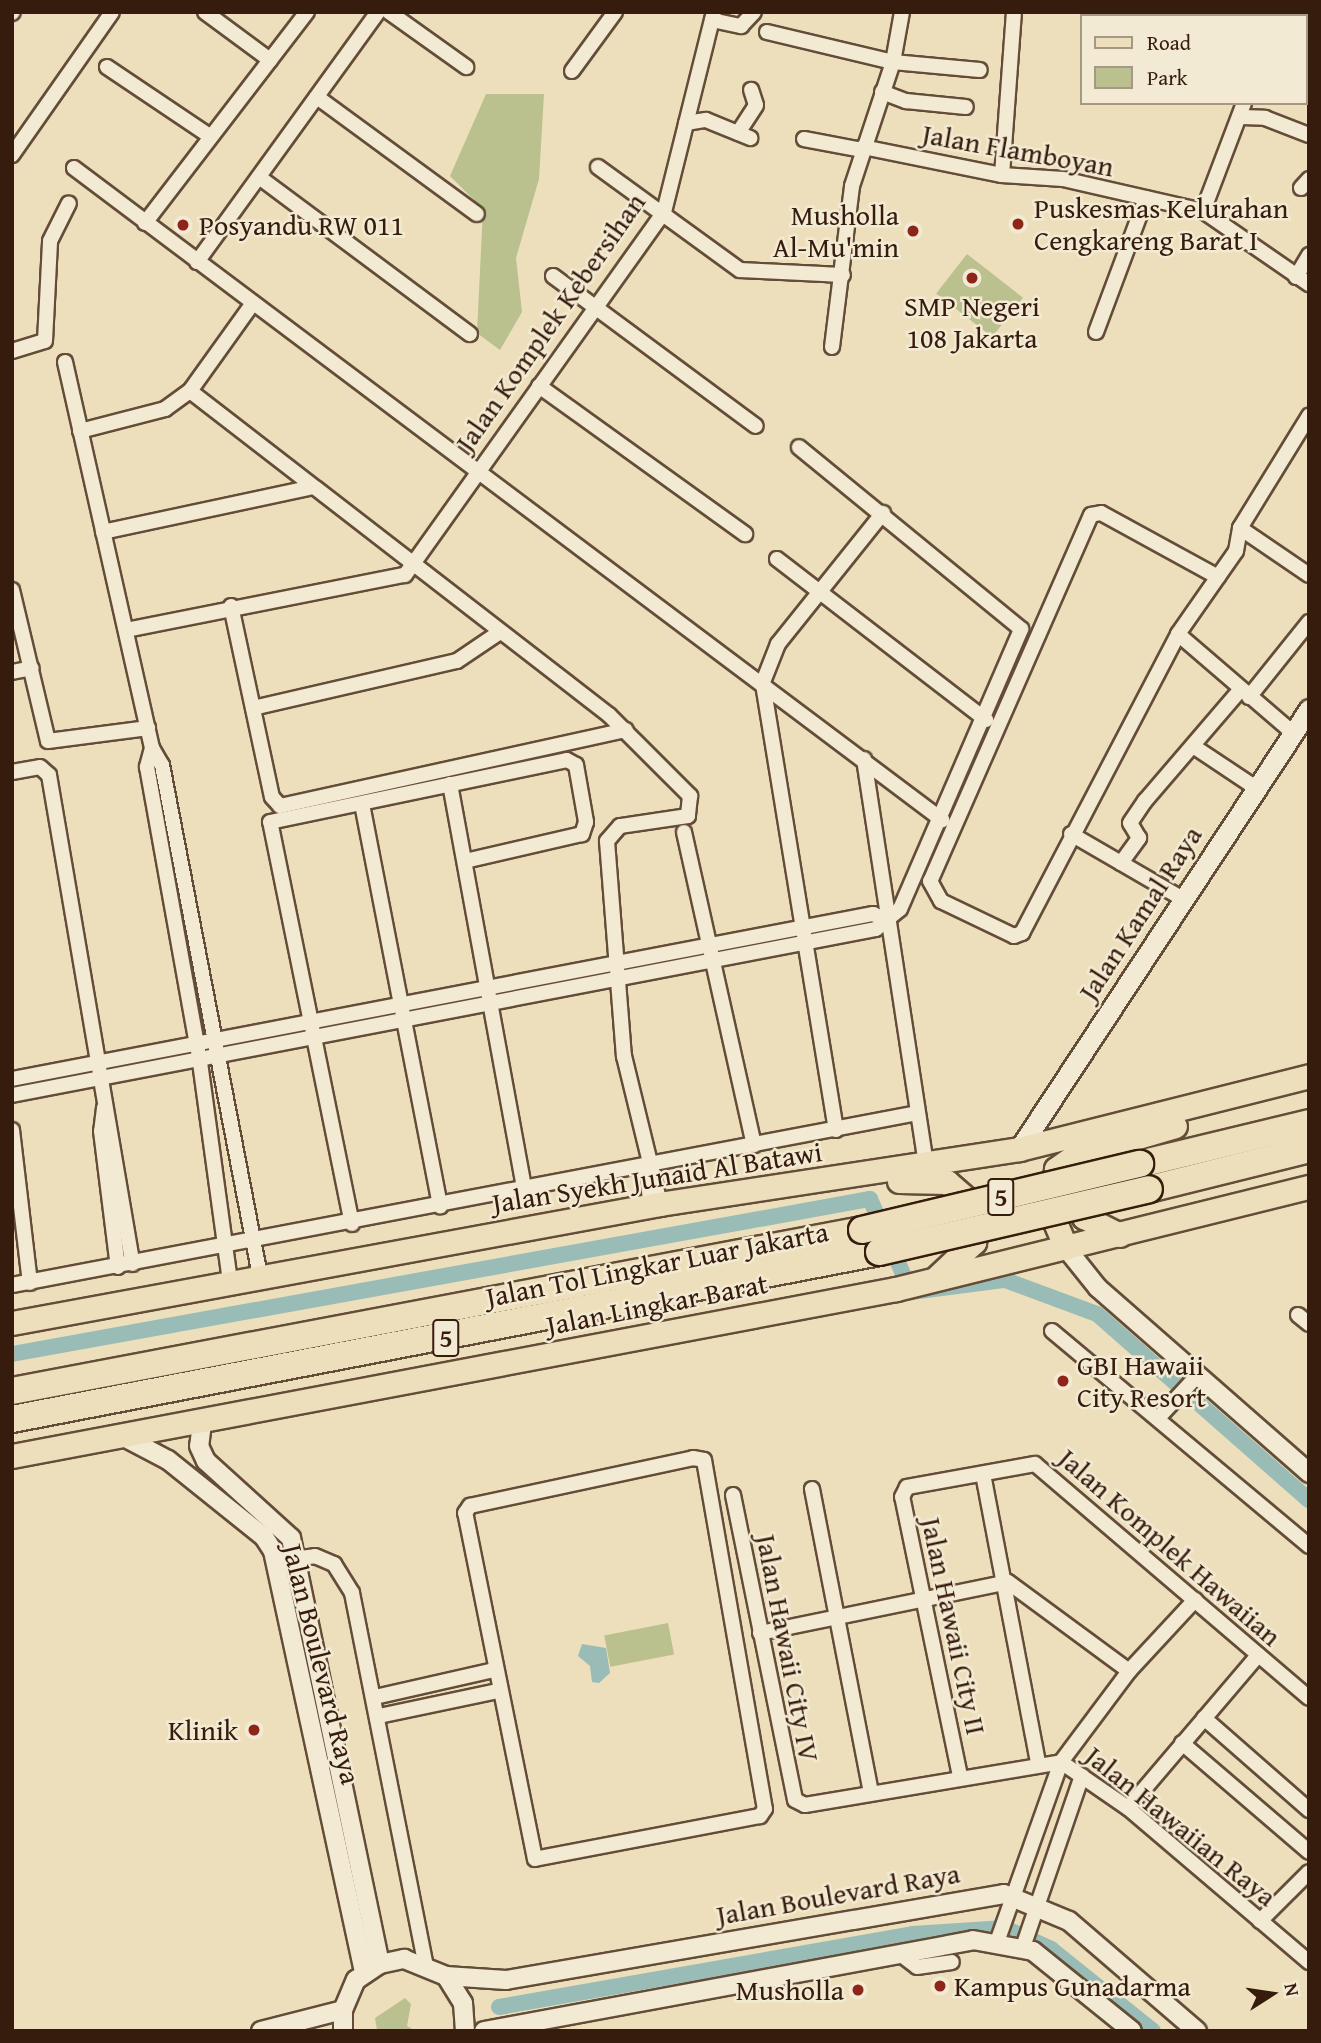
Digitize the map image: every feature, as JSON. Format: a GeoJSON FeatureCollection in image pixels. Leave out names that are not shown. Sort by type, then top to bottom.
{"type":"FeatureCollection","features":[{"type":"Feature","properties":{"kind":"highway","name":"Jalan Tol Lingkar Luar Jakarta"},"geometry":{"type":"LineString","coordinates":[[12,1391],[862,1230],[1309,1123]]}},
{"type":"Feature","properties":{"kind":"highway","name":"Jalan Tol Lingkar Luar Jakarta"},"geometry":{"type":"LineString","coordinates":[[12,1419],[879,1252],[1309,1149]]}},
{"type":"Feature","properties":{"kind":"main road","name":"Jalan Kamal Raya"},"geometry":{"type":"LineString","coordinates":[[1019,1149],[1309,709]]}},
{"type":"Feature","properties":{"kind":"main road","name":"Jalan Syekh Junaid Al Batawi"},"geometry":{"type":"LineString","coordinates":[[12,1323],[655,1205],[1019,1149],[1301,1079]]}},
{"type":"Feature","properties":{"kind":"main road"},"geometry":{"type":"LineString","coordinates":[[1066,1248],[1051,1212],[1056,1169],[1102,1147],[1257,1103],[1301,1079]]}},
{"type":"Feature","properties":{"kind":"main road"},"geometry":{"type":"LineString","coordinates":[[1102,1147],[1078,1169],[1076,1202],[1098,1227],[1120,1235]]}},
{"type":"Feature","properties":{"kind":"main road"},"geometry":{"type":"LineString","coordinates":[[700,1198],[923,1178],[947,1182],[973,1205],[977,1236],[929,1281]]}},
{"type":"Feature","properties":{"kind":"main road","name":"Jalan Lingkar Barat"},"geometry":{"type":"LineString","coordinates":[[12,1456],[202,1423],[897,1289],[1309,1187]]}},
{"type":"Feature","properties":{"kind":"street"},"geometry":{"type":"LineString","coordinates":[[12,155],[112,12]]}},
{"type":"Feature","properties":{"kind":"street"},"geometry":{"type":"LineString","coordinates":[[205,12],[270,60]]}},
{"type":"Feature","properties":{"kind":"street"},"geometry":{"type":"LineString","coordinates":[[145,223],[307,12]]}},
{"type":"Feature","properties":{"kind":"street"},"geometry":{"type":"LineString","coordinates":[[197,262],[378,12]]}},
{"type":"Feature","properties":{"kind":"street"},"geometry":{"type":"LineString","coordinates":[[389,12],[467,67]]}},
{"type":"Feature","properties":{"kind":"street"},"geometry":{"type":"LineString","coordinates":[[572,71],[615,12]]}},
{"type":"Feature","properties":{"kind":"street"},"geometry":{"type":"LineString","coordinates":[[713,16],[741,26],[754,12]]}},
{"type":"Feature","properties":{"kind":"street"},"geometry":{"type":"LineString","coordinates":[[832,347],[863,149],[893,62],[902,12]]}},
{"type":"Feature","properties":{"kind":"street"},"geometry":{"type":"LineString","coordinates":[[1002,175],[1014,12]]}},
{"type":"Feature","properties":{"kind":"street","name":"Jalan Komplek Kebersihan"},"geometry":{"type":"LineString","coordinates":[[412,564],[477,469],[664,212],[713,16]]}},
{"type":"Feature","properties":{"kind":"street"},"geometry":{"type":"LineString","coordinates":[[767,32],[893,62],[980,70]]}},
{"type":"Feature","properties":{"kind":"street"},"geometry":{"type":"LineString","coordinates":[[107,67],[211,137]]}},
{"type":"Feature","properties":{"kind":"street"},"geometry":{"type":"LineString","coordinates":[[686,123],[706,120],[744,135],[756,105],[751,90]]}},
{"type":"Feature","properties":{"kind":"street"},"geometry":{"type":"LineString","coordinates":[[882,92],[906,101],[966,107]]}},
{"type":"Feature","properties":{"kind":"street"},"geometry":{"type":"LineString","coordinates":[[317,97],[477,214]]}},
{"type":"Feature","properties":{"kind":"street"},"geometry":{"type":"LineString","coordinates":[[1203,211],[1243,110],[1309,135]]}},
{"type":"Feature","properties":{"kind":"street","name":"Jalan Flamboyan"},"geometry":{"type":"LineString","coordinates":[[804,139],[1002,175],[1063,179],[1203,211],[1305,280]]}},
{"type":"Feature","properties":{"kind":"street"},"geometry":{"type":"LineString","coordinates":[[598,167],[664,212],[740,270],[843,275]]}},
{"type":"Feature","properties":{"kind":"street"},"geometry":{"type":"LineString","coordinates":[[74,168],[477,469],[749,678],[763,682],[942,820]]}},
{"type":"Feature","properties":{"kind":"street"},"geometry":{"type":"LineString","coordinates":[[259,177],[470,334]]}},
{"type":"Feature","properties":{"kind":"street"},"geometry":{"type":"LineString","coordinates":[[1096,332],[1146,198]]}},
{"type":"Feature","properties":{"kind":"street"},"geometry":{"type":"LineString","coordinates":[[12,351],[45,341],[50,241],[69,203]]}},
{"type":"Feature","properties":{"kind":"street"},"geometry":{"type":"LineString","coordinates":[[1305,280],[1309,255]]}},
{"type":"Feature","properties":{"kind":"street"},"geometry":{"type":"LineString","coordinates":[[552,276],[598,305],[756,426]]}},
{"type":"Feature","properties":{"kind":"street"},"geometry":{"type":"LineString","coordinates":[[80,431],[135,421],[190,391],[253,303]]}},
{"type":"Feature","properties":{"kind":"street"},"geometry":{"type":"LineString","coordinates":[[65,362],[152,748],[162,765],[260,1276]]}},
{"type":"Feature","properties":{"kind":"street"},"geometry":{"type":"LineString","coordinates":[[539,386],[745,534]]}},
{"type":"Feature","properties":{"kind":"street"},"geometry":{"type":"LineString","coordinates":[[190,391],[309,488],[626,730],[690,796],[692,807],[682,818],[611,831],[606,855],[624,1056],[655,1205]]}},
{"type":"Feature","properties":{"kind":"street"},"geometry":{"type":"LineString","coordinates":[[1218,577],[1101,513],[1091,515],[930,891],[1018,935],[1178,634],[1218,577],[1236,551],[1240,528],[1309,416]]}},
{"type":"Feature","properties":{"kind":"street"},"geometry":{"type":"LineString","coordinates":[[12,1096],[199,1055],[876,929],[887,920],[900,909],[942,820],[986,720],[1021,629],[883,513],[799,447]]}},
{"type":"Feature","properties":{"kind":"street"},"geometry":{"type":"LineString","coordinates":[[103,532],[309,488]]}},
{"type":"Feature","properties":{"kind":"street"},"geometry":{"type":"LineString","coordinates":[[836,1130],[800,927],[763,682],[778,644],[883,513]]}},
{"type":"Feature","properties":{"kind":"street"},"geometry":{"type":"LineString","coordinates":[[1240,528],[1309,575]]}},
{"type":"Feature","properties":{"kind":"street"},"geometry":{"type":"LineString","coordinates":[[777,559],[821,589],[986,720]]}},
{"type":"Feature","properties":{"kind":"street"},"geometry":{"type":"LineString","coordinates":[[126,630],[231,606],[405,575],[412,564]]}},
{"type":"Feature","properties":{"kind":"street"},"geometry":{"type":"LineString","coordinates":[[12,590],[48,741],[148,728]]}},
{"type":"Feature","properties":{"kind":"street"},"geometry":{"type":"LineString","coordinates":[[231,606],[272,797],[280,806],[626,730]]}},
{"type":"Feature","properties":{"kind":"street"},"geometry":{"type":"LineString","coordinates":[[1121,863],[1139,838],[1130,824],[1193,746],[1245,694],[1309,622]]}},
{"type":"Feature","properties":{"kind":"street"},"geometry":{"type":"LineString","coordinates":[[253,708],[457,661],[500,632]]}},
{"type":"Feature","properties":{"kind":"street"},"geometry":{"type":"LineString","coordinates":[[1178,634],[1292,732]]}},
{"type":"Feature","properties":{"kind":"street"},"geometry":{"type":"LineString","coordinates":[[12,672],[32,668]]}},
{"type":"Feature","properties":{"kind":"street"},"geometry":{"type":"LineString","coordinates":[[1193,746],[1256,788]]}},
{"type":"Feature","properties":{"kind":"street"},"geometry":{"type":"LineString","coordinates":[[152,748],[147,767],[199,1055],[228,1246],[230,1282]]}},
{"type":"Feature","properties":{"kind":"street"},"geometry":{"type":"LineString","coordinates":[[864,759],[926,1163]]}},
{"type":"Feature","properties":{"kind":"street"},"geometry":{"type":"LineString","coordinates":[[352,1224],[270,822],[567,760],[576,765],[586,822],[582,834],[465,861]]}},
{"type":"Feature","properties":{"kind":"street"},"geometry":{"type":"LineString","coordinates":[[12,772],[40,768],[49,775],[98,1060],[104,1106],[101,1131],[125,1265]]}},
{"type":"Feature","properties":{"kind":"street"},"geometry":{"type":"LineString","coordinates":[[450,784],[525,1192]]}},
{"type":"Feature","properties":{"kind":"street"},"geometry":{"type":"LineString","coordinates":[[362,804],[440,1207]]}},
{"type":"Feature","properties":{"kind":"street"},"geometry":{"type":"LineString","coordinates":[[684,832],[754,1145]]}},
{"type":"Feature","properties":{"kind":"street"},"geometry":{"type":"LineString","coordinates":[[1071,834],[1183,899]]}},
{"type":"Feature","properties":{"kind":"street"},"geometry":{"type":"LineString","coordinates":[[159,840],[177,837]]}},
{"type":"Feature","properties":{"kind":"street"},"geometry":{"type":"LineString","coordinates":[[12,1079],[196,1039],[800,927],[873,914],[887,920]]}},
{"type":"Feature","properties":{"kind":"street"},"geometry":{"type":"LineString","coordinates":[[12,1285],[525,1192],[917,1113]]}},
{"type":"Feature","properties":{"kind":"street"},"geometry":{"type":"LineString","coordinates":[[12,1130],[30,1283]]}},
{"type":"Feature","properties":{"kind":"street"},"geometry":{"type":"LineString","coordinates":[[1066,1248],[1098,1289],[1194,1379],[1309,1473]]}},
{"type":"Feature","properties":{"kind":"street"},"geometry":{"type":"LineString","coordinates":[[1052,1331],[1309,1546]]}},
{"type":"Feature","properties":{"kind":"street"},"geometry":{"type":"LineString","coordinates":[[1159,1418],[1194,1379]]}},
{"type":"Feature","properties":{"kind":"street","name":"Jalan Boulevard Raya"},"geometry":{"type":"LineString","coordinates":[[202,1423],[199,1446],[206,1461],[285,1528],[296,1556],[308,1664]]}},
{"type":"Feature","properties":{"kind":"street","name":"Jalan Boulevard Raya"},"geometry":{"type":"LineString","coordinates":[[124,1437],[168,1460],[257,1531],[276,1560],[308,1664],[372,1968]]}},
{"type":"Feature","properties":{"kind":"street"},"geometry":{"type":"LineString","coordinates":[[704,1460],[766,1793],[763,1813],[535,1859],[494,1670],[465,1523],[470,1506],[704,1460]]}},
{"type":"Feature","properties":{"kind":"street","name":"Jalan Komplek Hawaiian"},"geometry":{"type":"LineString","coordinates":[[907,1487],[1035,1464],[1309,1698]]}},
{"type":"Feature","properties":{"kind":"street"},"geometry":{"type":"LineString","coordinates":[[983,1474],[1008,1582],[1038,1761]]}},
{"type":"Feature","properties":{"kind":"street","name":"Jalan Hawaii City II"},"geometry":{"type":"LineString","coordinates":[[907,1487],[902,1496],[960,1776]]}},
{"type":"Feature","properties":{"kind":"street"},"geometry":{"type":"LineString","coordinates":[[812,1489],[871,1793]]}},
{"type":"Feature","properties":{"kind":"street","name":"Jalan Hawaii City IV"},"geometry":{"type":"LineString","coordinates":[[733,1495],[793,1798],[805,1805]]}},
{"type":"Feature","properties":{"kind":"street"},"geometry":{"type":"LineString","coordinates":[[276,1560],[315,1556],[345,1577],[379,1716],[425,1963]]}},
{"type":"Feature","properties":{"kind":"street"},"geometry":{"type":"LineString","coordinates":[[760,1633],[1008,1582],[1129,1671]]}},
{"type":"Feature","properties":{"kind":"street"},"geometry":{"type":"LineString","coordinates":[[999,1937],[1061,1762],[1129,1671],[1195,1601]]}},
{"type":"Feature","properties":{"kind":"street"},"geometry":{"type":"LineString","coordinates":[[1128,1808],[1258,1655]]}},
{"type":"Feature","properties":{"kind":"street"},"geometry":{"type":"LineString","coordinates":[[375,1697],[494,1670]]}},
{"type":"Feature","properties":{"kind":"street"},"geometry":{"type":"LineString","coordinates":[[379,1716],[498,1691]]}},
{"type":"Feature","properties":{"kind":"street"},"geometry":{"type":"LineString","coordinates":[[1204,1718],[1309,1810]]}},
{"type":"Feature","properties":{"kind":"street"},"geometry":{"type":"LineString","coordinates":[[1182,1743],[1309,1852]]}},
{"type":"Feature","properties":{"kind":"street","name":"Jalan Hawaiian Raya"},"geometry":{"type":"LineString","coordinates":[[805,1805],[1038,1761],[1061,1762],[1128,1808],[1309,1962]]}},
{"type":"Feature","properties":{"kind":"street"},"geometry":{"type":"LineString","coordinates":[[1024,1943],[1058,1838],[1082,1776]]}},
{"type":"Feature","properties":{"kind":"street"},"geometry":{"type":"LineString","coordinates":[[1037,1831],[1058,1838]]}},
{"type":"Feature","properties":{"kind":"street"},"geometry":{"type":"LineString","coordinates":[[1260,1921],[1309,1872]]}},
{"type":"Feature","properties":{"kind":"street","name":"Jalan Boulevard Raya"},"geometry":{"type":"LineString","coordinates":[[446,1976],[506,1980],[938,1902],[1012,1901],[1036,1907],[1069,1921],[1197,2031]]}},
{"type":"Feature","properties":{"kind":"street"},"geometry":{"type":"LineString","coordinates":[[484,2031],[999,1937],[1024,1943],[1052,1962],[1132,2031]]}},
{"type":"Feature","properties":{"kind":"street"},"geometry":{"type":"LineString","coordinates":[[900,1954],[917,1967],[952,1962]]}},
{"type":"Feature","properties":{"kind":"street"},"geometry":{"type":"LineString","coordinates":[[343,2031],[343,2010],[372,1968],[425,1963],[446,1976],[463,2003],[465,2031]]}},
{"type":"Feature","properties":{"kind":"street"},"geometry":{"type":"LineString","coordinates":[[261,2031],[343,2010]]}},
{"type":"Feature","properties":{"kind":"green space"},"geometry":{"type":"Polygon","coordinates":[[[486,94],[544,94],[539,179],[516,258],[522,312],[500,350],[477,333],[483,209],[450,176],[486,94]]]}},
{"type":"Feature","properties":{"kind":"green space"},"geometry":{"type":"Polygon","coordinates":[[[967,254],[1023,298],[992,337],[936,293],[967,254]]]}},
{"type":"Feature","properties":{"kind":"green space"},"geometry":{"type":"Polygon","coordinates":[[[668,1623],[674,1654],[610,1667],[604,1635],[668,1623]]]}},
{"type":"Feature","properties":{"kind":"green space"},"geometry":{"type":"Polygon","coordinates":[[[405,1998],[411,2004],[407,2026],[416,2031],[377,2030],[375,2018],[405,1998]]]}},
{"type":"Feature","properties":{"kind":"water"},"geometry":{"type":"Polygon","coordinates":[[[582,1644],[606,1648],[610,1673],[599,1683],[592,1682],[590,1666],[578,1656],[582,1644]]]}},
{"type":"Feature","properties":{"kind":"waterway"},"geometry":{"type":"LineString","coordinates":[[12,1354],[870,1199],[911,1292],[1005,1280],[1097,1314],[1309,1500]]}},
{"type":"Feature","properties":{"kind":"waterway"},"geometry":{"type":"LineString","coordinates":[[499,2007],[913,1934],[1005,1928],[1051,1949],[1153,2031]]}},
{"type":"Feature","properties":{"kind":"place","name":"Puskesmas Kelurahan Cengkareng Barat I"},"geometry":{"type":"Point","coordinates":[1018,224]}},
{"type":"Feature","properties":{"kind":"place","name":"Posyandu RW 011"},"geometry":{"type":"Point","coordinates":[183,225]}},
{"type":"Feature","properties":{"kind":"place","name":"Musholla Al-Mu'min"},"geometry":{"type":"Point","coordinates":[913,231]}},
{"type":"Feature","properties":{"kind":"place","name":"SMP Negeri 108 Jakarta"},"geometry":{"type":"Point","coordinates":[972,278]}},
{"type":"Feature","properties":{"kind":"place","name":"GBI Hawaii City Resort"},"geometry":{"type":"Point","coordinates":[1063,1381]}},
{"type":"Feature","properties":{"kind":"place","name":"Klinik"},"geometry":{"type":"Point","coordinates":[254,1730]}},
{"type":"Feature","properties":{"kind":"place","name":"Kampus Gunadarma"},"geometry":{"type":"Point","coordinates":[940,1986]}},
{"type":"Feature","properties":{"kind":"place","name":"Musholla"},"geometry":{"type":"Point","coordinates":[858,1990]}}]}
